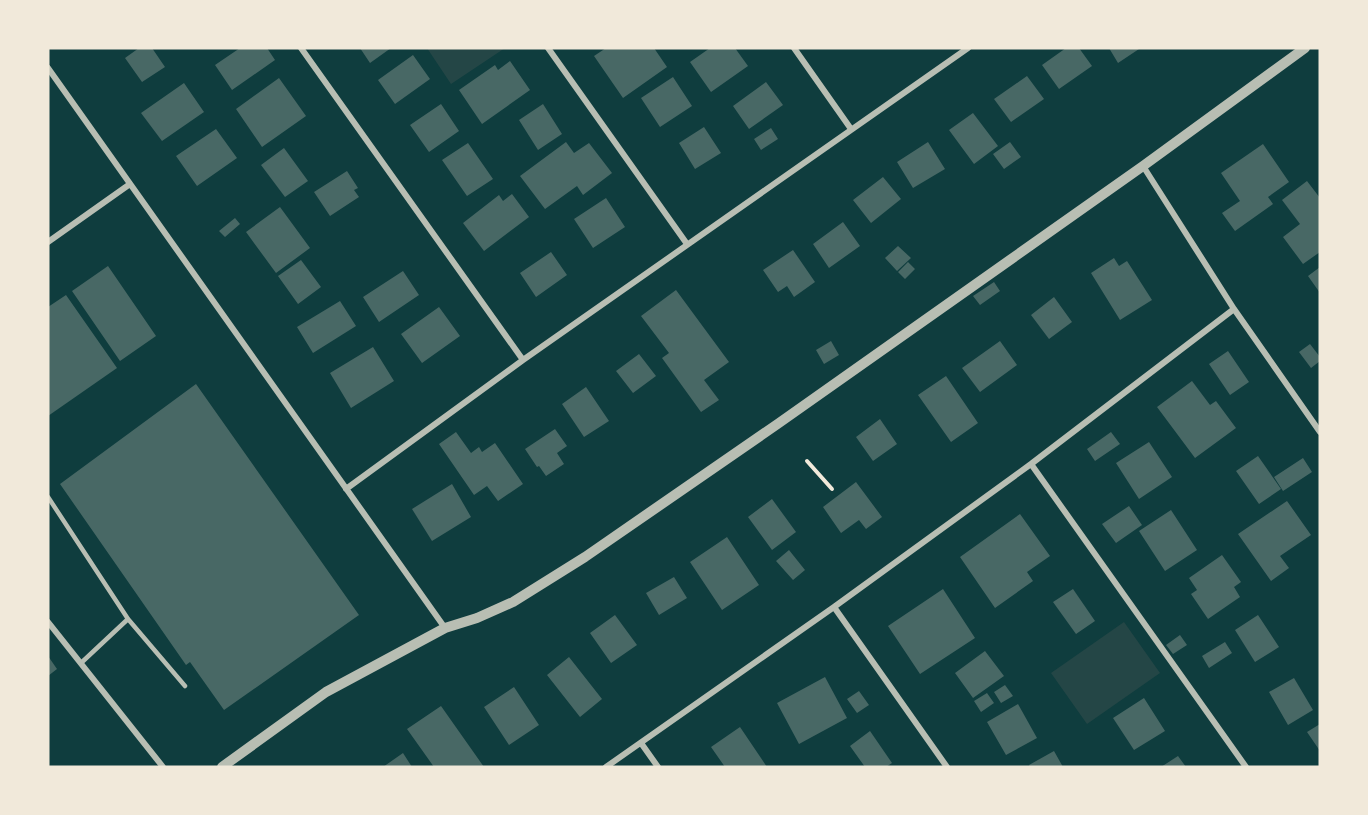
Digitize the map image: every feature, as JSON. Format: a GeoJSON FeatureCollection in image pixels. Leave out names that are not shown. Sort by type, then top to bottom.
{"type":"FeatureCollection","features":[{"type":"Feature","properties":{"kind":"street"},"geometry":{"type":"LineString","coordinates":[[301,48],[523,360]]}},
{"type":"Feature","properties":{"kind":"street"},"geometry":{"type":"LineString","coordinates":[[548,48],[687,244]]}},
{"type":"Feature","properties":{"kind":"street"},"geometry":{"type":"LineString","coordinates":[[794,48],[851,129]]}},
{"type":"Feature","properties":{"kind":"street"},"geometry":{"type":"LineString","coordinates":[[346,489],[523,360],[968,48]]}},
{"type":"Feature","properties":{"kind":"street"},"geometry":{"type":"LineString","coordinates":[[222,767],[326,692],[445,628],[477,618],[513,602],[585,557],[1143,166],[1305,48]]}},
{"type":"Feature","properties":{"kind":"street"},"geometry":{"type":"LineString","coordinates":[[48,68],[445,628]]}},
{"type":"Feature","properties":{"kind":"street"},"geometry":{"type":"LineString","coordinates":[[1143,166],[1234,309],[1320,432]]}},
{"type":"Feature","properties":{"kind":"street"},"geometry":{"type":"LineString","coordinates":[[48,242],[130,184]]}},
{"type":"Feature","properties":{"kind":"street"},"geometry":{"type":"LineString","coordinates":[[606,767],[834,607],[1031,464],[1234,309]]}},
{"type":"Feature","properties":{"kind":"street"},"geometry":{"type":"LineString","coordinates":[[1031,464],[1246,767]]}},
{"type":"Feature","properties":{"kind":"street"},"geometry":{"type":"LineString","coordinates":[[834,607],[947,767]]}},
{"type":"Feature","properties":{"kind":"street"},"geometry":{"type":"LineString","coordinates":[[48,622],[163,767]]}},
{"type":"Feature","properties":{"kind":"street"},"geometry":{"type":"LineString","coordinates":[[641,743],[658,767]]}},
{"type":"Feature","properties":{"kind":"lane"},"geometry":{"type":"LineString","coordinates":[[48,497],[128,619],[185,686]]}},
{"type":"Feature","properties":{"kind":"lane"},"geometry":{"type":"LineString","coordinates":[[81,663],[128,619]]}},
{"type":"Feature","properties":{"kind":"path"},"geometry":{"type":"LineString","coordinates":[[807,461],[832,489]]}},
{"type":"Feature","properties":{"kind":"shaded area"},"geometry":{"type":"Polygon","coordinates":[[[427,48],[505,48],[451,84],[427,48]]]}},
{"type":"Feature","properties":{"kind":"shaded area"},"geometry":{"type":"Polygon","coordinates":[[[1124,622],[1160,673],[1087,724],[1051,673],[1124,622]]]}},
{"type":"Feature","properties":{"kind":"building"},"geometry":{"type":"Polygon","coordinates":[[[139,48],[152,48],[165,67],[142,82],[125,58],[139,48]]]}},
{"type":"Feature","properties":{"kind":"building"},"geometry":{"type":"Polygon","coordinates":[[[240,48],[267,48],[275,60],[232,90],[215,65],[240,48]]]}},
{"type":"Feature","properties":{"kind":"building"},"geometry":{"type":"Polygon","coordinates":[[[360,48],[391,48],[370,63],[360,48]]]}},
{"type":"Feature","properties":{"kind":"building"},"geometry":{"type":"Polygon","coordinates":[[[606,48],[654,48],[667,67],[623,98],[594,56],[606,48]]]}},
{"type":"Feature","properties":{"kind":"building"},"geometry":{"type":"Polygon","coordinates":[[[710,48],[735,48],[748,66],[711,92],[690,62],[710,48]]]}},
{"type":"Feature","properties":{"kind":"building"},"geometry":{"type":"Polygon","coordinates":[[[1066,48],[1079,48],[1092,66],[1059,89],[1042,65],[1066,48]]]}},
{"type":"Feature","properties":{"kind":"building"},"geometry":{"type":"Polygon","coordinates":[[[1109,48],[1138,48],[1139,49],[1118,63],[1109,48]]]}},
{"type":"Feature","properties":{"kind":"building"},"geometry":{"type":"Polygon","coordinates":[[[413,55],[430,79],[395,104],[378,80],[413,55]]]}},
{"type":"Feature","properties":{"kind":"building"},"geometry":{"type":"Polygon","coordinates":[[[510,61],[530,90],[482,124],[459,90],[495,65],[498,70],[510,61]]]}},
{"type":"Feature","properties":{"kind":"building"},"geometry":{"type":"Polygon","coordinates":[[[1027,76],[1044,99],[1011,122],[994,99],[1027,76]]]}},
{"type":"Feature","properties":{"kind":"building"},"geometry":{"type":"Polygon","coordinates":[[[673,77],[692,106],[660,127],[641,98],[673,77]]]}},
{"type":"Feature","properties":{"kind":"building"},"geometry":{"type":"Polygon","coordinates":[[[279,78],[306,116],[262,147],[236,109],[279,78]]]}},
{"type":"Feature","properties":{"kind":"building"},"geometry":{"type":"Polygon","coordinates":[[[766,82],[783,105],[749,129],[733,106],[766,82]]]}},
{"type":"Feature","properties":{"kind":"building"},"geometry":{"type":"Polygon","coordinates":[[[184,83],[204,112],[162,141],[141,113],[184,83]]]}},
{"type":"Feature","properties":{"kind":"building"},"geometry":{"type":"Polygon","coordinates":[[[441,104],[459,131],[429,152],[410,125],[441,104]]]}},
{"type":"Feature","properties":{"kind":"building"},"geometry":{"type":"Polygon","coordinates":[[[543,104],[562,134],[538,150],[519,120],[543,104]]]}},
{"type":"Feature","properties":{"kind":"building"},"geometry":{"type":"Polygon","coordinates":[[[973,113],[998,146],[974,164],[949,130],[973,113]]]}},
{"type":"Feature","properties":{"kind":"building"},"geometry":{"type":"Polygon","coordinates":[[[704,127],[721,153],[695,169],[679,143],[704,127]]]}},
{"type":"Feature","properties":{"kind":"building"},"geometry":{"type":"Polygon","coordinates":[[[771,128],[778,139],[761,150],[754,139],[771,128]]]}},
{"type":"Feature","properties":{"kind":"building"},"geometry":{"type":"Polygon","coordinates":[[[216,129],[237,158],[197,186],[176,156],[216,129]]]}},
{"type":"Feature","properties":{"kind":"building"},"geometry":{"type":"Polygon","coordinates":[[[566,142],[574,153],[589,143],[612,173],[583,195],[577,186],[545,209],[520,176],[566,142]]]}},
{"type":"Feature","properties":{"kind":"building"},"geometry":{"type":"Polygon","coordinates":[[[928,142],[945,169],[913,188],[897,162],[928,142]]]}},
{"type":"Feature","properties":{"kind":"building"},"geometry":{"type":"Polygon","coordinates":[[[1010,142],[1021,157],[1004,169],[993,154],[1010,142]]]}},
{"type":"Feature","properties":{"kind":"building"},"geometry":{"type":"Polygon","coordinates":[[[468,143],[493,179],[467,196],[442,160],[468,143]]]}},
{"type":"Feature","properties":{"kind":"building"},"geometry":{"type":"Polygon","coordinates":[[[1263,144],[1289,182],[1268,197],[1273,204],[1235,231],[1222,213],[1240,201],[1221,173],[1263,144]]]}},
{"type":"Feature","properties":{"kind":"building"},"geometry":{"type":"Polygon","coordinates":[[[284,148],[308,181],[285,197],[261,165],[284,148]]]}},
{"type":"Feature","properties":{"kind":"building"},"geometry":{"type":"Polygon","coordinates":[[[347,171],[358,188],[354,190],[359,197],[330,216],[314,192],[347,171]]]}},
{"type":"Feature","properties":{"kind":"building"},"geometry":{"type":"Polygon","coordinates":[[[883,177],[901,199],[871,223],[853,200],[883,177]]]}},
{"type":"Feature","properties":{"kind":"building"},"geometry":{"type":"Polygon","coordinates":[[[1307,181],[1320,198],[1320,252],[1303,264],[1283,237],[1300,224],[1282,200],[1307,181]]]}},
{"type":"Feature","properties":{"kind":"building"},"geometry":{"type":"Polygon","coordinates":[[[512,194],[529,217],[484,251],[463,223],[499,195],[503,201],[512,194]]]}},
{"type":"Feature","properties":{"kind":"building"},"geometry":{"type":"Polygon","coordinates":[[[606,198],[625,227],[593,248],[574,219],[606,198]]]}},
{"type":"Feature","properties":{"kind":"building"},"geometry":{"type":"Polygon","coordinates":[[[280,207],[310,248],[276,273],[246,232],[280,207]]]}},
{"type":"Feature","properties":{"kind":"building"},"geometry":{"type":"Polygon","coordinates":[[[235,218],[240,224],[225,237],[219,231],[235,218]]]}},
{"type":"Feature","properties":{"kind":"building"},"geometry":{"type":"Polygon","coordinates":[[[843,222],[860,246],[829,268],[813,244],[843,222]]]}},
{"type":"Feature","properties":{"kind":"building"},"geometry":{"type":"Polygon","coordinates":[[[898,246],[911,258],[897,271],[885,258],[898,246]]]}},
{"type":"Feature","properties":{"kind":"building"},"geometry":{"type":"Polygon","coordinates":[[[793,250],[815,282],[794,297],[787,286],[778,292],[763,270],[793,250]]]}},
{"type":"Feature","properties":{"kind":"building"},"geometry":{"type":"Polygon","coordinates":[[[551,252],[567,275],[536,297],[520,273],[551,252]]]}},
{"type":"Feature","properties":{"kind":"building"},"geometry":{"type":"Polygon","coordinates":[[[1114,258],[1119,266],[1127,261],[1152,300],[1120,320],[1091,273],[1114,258]]]}},
{"type":"Feature","properties":{"kind":"building"},"geometry":{"type":"Polygon","coordinates":[[[301,260],[321,287],[298,304],[278,276],[301,260]]]}},
{"type":"Feature","properties":{"kind":"building"},"geometry":{"type":"Polygon","coordinates":[[[908,262],[915,269],[905,279],[898,272],[908,262]]]}},
{"type":"Feature","properties":{"kind":"building"},"geometry":{"type":"Polygon","coordinates":[[[108,266],[156,336],[120,361],[72,291],[108,266]]]}},
{"type":"Feature","properties":{"kind":"building"},"geometry":{"type":"Polygon","coordinates":[[[1320,267],[1320,293],[1308,276],[1320,267]]]}},
{"type":"Feature","properties":{"kind":"building"},"geometry":{"type":"Polygon","coordinates":[[[403,271],[419,295],[379,322],[363,297],[403,271]]]}},
{"type":"Feature","properties":{"kind":"building"},"geometry":{"type":"Polygon","coordinates":[[[994,282],[1000,291],[980,305],[973,296],[994,282]]]}},
{"type":"Feature","properties":{"kind":"building"},"geometry":{"type":"Polygon","coordinates":[[[676,290],[729,362],[704,380],[719,400],[701,412],[662,358],[669,353],[641,316],[676,290]]]}},
{"type":"Feature","properties":{"kind":"building"},"geometry":{"type":"Polygon","coordinates":[[[66,295],[117,368],[48,416],[48,307],[66,295]]]}},
{"type":"Feature","properties":{"kind":"building"},"geometry":{"type":"Polygon","coordinates":[[[1054,297],[1072,322],[1049,339],[1031,315],[1054,297]]]}},
{"type":"Feature","properties":{"kind":"building"},"geometry":{"type":"Polygon","coordinates":[[[340,301],[356,326],[313,353],[297,327],[340,301]]]}},
{"type":"Feature","properties":{"kind":"building"},"geometry":{"type":"Polygon","coordinates":[[[439,307],[460,336],[422,363],[401,334],[439,307]]]}},
{"type":"Feature","properties":{"kind":"building"},"geometry":{"type":"Polygon","coordinates":[[[831,341],[839,355],[824,364],[816,350],[831,341]]]}},
{"type":"Feature","properties":{"kind":"building"},"geometry":{"type":"Polygon","coordinates":[[[1000,341],[1017,365],[980,392],[962,368],[1000,341]]]}},
{"type":"Feature","properties":{"kind":"building"},"geometry":{"type":"Polygon","coordinates":[[[1310,344],[1320,357],[1320,361],[1311,368],[1299,352],[1310,344]]]}},
{"type":"Feature","properties":{"kind":"building"},"geometry":{"type":"Polygon","coordinates":[[[373,347],[394,381],[351,408],[330,373],[373,347]]]}},
{"type":"Feature","properties":{"kind":"building"},"geometry":{"type":"Polygon","coordinates":[[[1228,351],[1249,382],[1230,395],[1209,364],[1228,351]]]}},
{"type":"Feature","properties":{"kind":"building"},"geometry":{"type":"Polygon","coordinates":[[[639,354],[656,376],[633,393],[616,371],[639,354]]]}},
{"type":"Feature","properties":{"kind":"building"},"geometry":{"type":"Polygon","coordinates":[[[946,376],[978,423],[951,442],[918,395],[946,376]]]}},
{"type":"Feature","properties":{"kind":"building"},"geometry":{"type":"Polygon","coordinates":[[[1192,381],[1210,405],[1216,401],[1236,428],[1195,458],[1157,407],[1192,381]]]}},
{"type":"Feature","properties":{"kind":"building"},"geometry":{"type":"Polygon","coordinates":[[[196,384],[359,615],[224,710],[190,662],[186,665],[60,484],[196,384]]]}},
{"type":"Feature","properties":{"kind":"building"},"geometry":{"type":"Polygon","coordinates":[[[586,387],[609,421],[584,437],[562,404],[586,387]]]}},
{"type":"Feature","properties":{"kind":"building"},"geometry":{"type":"Polygon","coordinates":[[[880,419],[897,444],[873,461],[856,437],[880,419]]]}},
{"type":"Feature","properties":{"kind":"building"},"geometry":{"type":"Polygon","coordinates":[[[555,429],[567,446],[557,453],[564,464],[546,476],[525,449],[555,429]]]}},
{"type":"Feature","properties":{"kind":"building"},"geometry":{"type":"Polygon","coordinates":[[[456,432],[471,453],[479,447],[482,452],[495,443],[523,484],[498,501],[487,486],[474,495],[439,444],[456,432]]]}},
{"type":"Feature","properties":{"kind":"building"},"geometry":{"type":"Polygon","coordinates":[[[1111,432],[1120,444],[1095,461],[1087,449],[1111,432]]]}},
{"type":"Feature","properties":{"kind":"building"},"geometry":{"type":"Polygon","coordinates":[[[1149,442],[1172,477],[1139,499],[1116,463],[1149,442]]]}},
{"type":"Feature","properties":{"kind":"building"},"geometry":{"type":"Polygon","coordinates":[[[1258,456],[1281,489],[1259,504],[1236,471],[1258,456]]]}},
{"type":"Feature","properties":{"kind":"building"},"geometry":{"type":"Polygon","coordinates":[[[1303,458],[1312,472],[1283,491],[1274,477],[1303,458]]]}},
{"type":"Feature","properties":{"kind":"building"},"geometry":{"type":"Polygon","coordinates":[[[856,482],[882,517],[866,529],[859,520],[841,533],[823,507],[856,482]]]}},
{"type":"Feature","properties":{"kind":"building"},"geometry":{"type":"Polygon","coordinates":[[[452,484],[471,517],[432,541],[412,509],[452,484]]]}},
{"type":"Feature","properties":{"kind":"building"},"geometry":{"type":"Polygon","coordinates":[[[772,499],[796,532],[772,550],[748,517],[772,499]]]}},
{"type":"Feature","properties":{"kind":"building"},"geometry":{"type":"Polygon","coordinates":[[[1287,501],[1311,535],[1280,556],[1289,568],[1271,581],[1238,534],[1287,501]]]}},
{"type":"Feature","properties":{"kind":"building"},"geometry":{"type":"Polygon","coordinates":[[[1129,506],[1142,525],[1116,543],[1102,524],[1129,506]]]}},
{"type":"Feature","properties":{"kind":"building"},"geometry":{"type":"Polygon","coordinates":[[[1171,510],[1197,550],[1165,571],[1139,531],[1171,510]]]}},
{"type":"Feature","properties":{"kind":"building"},"geometry":{"type":"Polygon","coordinates":[[[1020,514],[1050,556],[1027,572],[1033,581],[995,608],[960,557],[1020,514]]]}},
{"type":"Feature","properties":{"kind":"building"},"geometry":{"type":"Polygon","coordinates":[[[727,537],[759,585],[722,610],[690,562],[727,537]]]}},
{"type":"Feature","properties":{"kind":"building"},"geometry":{"type":"Polygon","coordinates":[[[789,550],[805,570],[793,580],[776,561],[789,550]]]}},
{"type":"Feature","properties":{"kind":"building"},"geometry":{"type":"Polygon","coordinates":[[[1222,555],[1241,582],[1234,587],[1240,597],[1208,619],[1191,594],[1197,590],[1189,578],[1222,555]]]}},
{"type":"Feature","properties":{"kind":"building"},"geometry":{"type":"Polygon","coordinates":[[[674,577],[687,598],[659,615],[646,593],[674,577]]]}},
{"type":"Feature","properties":{"kind":"building"},"geometry":{"type":"Polygon","coordinates":[[[943,589],[975,638],[920,674],[888,626],[943,589]]]}},
{"type":"Feature","properties":{"kind":"building"},"geometry":{"type":"Polygon","coordinates":[[[1073,589],[1095,621],[1076,634],[1053,602],[1073,589]]]}},
{"type":"Feature","properties":{"kind":"building"},"geometry":{"type":"Polygon","coordinates":[[[615,615],[637,645],[611,663],[590,633],[615,615]]]}},
{"type":"Feature","properties":{"kind":"building"},"geometry":{"type":"Polygon","coordinates":[[[1258,615],[1279,647],[1255,662],[1235,630],[1258,615]]]}},
{"type":"Feature","properties":{"kind":"building"},"geometry":{"type":"Polygon","coordinates":[[[1180,635],[1187,645],[1173,654],[1166,645],[1180,635]]]}},
{"type":"Feature","properties":{"kind":"building"},"geometry":{"type":"Polygon","coordinates":[[[1225,642],[1232,653],[1209,668],[1202,656],[1225,642]]]}},
{"type":"Feature","properties":{"kind":"building"},"geometry":{"type":"Polygon","coordinates":[[[985,651],[1004,676],[973,698],[955,673],[985,651]]]}},
{"type":"Feature","properties":{"kind":"building"},"geometry":{"type":"Polygon","coordinates":[[[48,656],[57,669],[48,676],[48,656]]]}},
{"type":"Feature","properties":{"kind":"building"},"geometry":{"type":"Polygon","coordinates":[[[569,657],[602,699],[580,717],[547,675],[569,657]]]}},
{"type":"Feature","properties":{"kind":"building"},"geometry":{"type":"Polygon","coordinates":[[[825,677],[847,718],[799,744],[777,703],[825,677]]]}},
{"type":"Feature","properties":{"kind":"building"},"geometry":{"type":"Polygon","coordinates":[[[1294,678],[1313,710],[1288,725],[1269,692],[1294,678]]]}},
{"type":"Feature","properties":{"kind":"building"},"geometry":{"type":"Polygon","coordinates":[[[1005,685],[1013,696],[1001,703],[994,692],[1005,685]]]}},
{"type":"Feature","properties":{"kind":"building"},"geometry":{"type":"Polygon","coordinates":[[[514,687],[539,725],[509,745],[484,707],[514,687]]]}},
{"type":"Feature","properties":{"kind":"building"},"geometry":{"type":"Polygon","coordinates":[[[859,691],[869,705],[857,713],[847,699],[859,691]]]}},
{"type":"Feature","properties":{"kind":"building"},"geometry":{"type":"Polygon","coordinates":[[[987,693],[994,703],[981,712],[974,701],[987,693]]]}},
{"type":"Feature","properties":{"kind":"building"},"geometry":{"type":"Polygon","coordinates":[[[1144,698],[1165,731],[1134,750],[1113,718],[1144,698]]]}},
{"type":"Feature","properties":{"kind":"building"},"geometry":{"type":"Polygon","coordinates":[[[1018,704],[1037,738],[1006,755],[987,722],[1018,704]]]}},
{"type":"Feature","properties":{"kind":"building"},"geometry":{"type":"Polygon","coordinates":[[[441,706],[484,767],[434,767],[407,729],[441,706]]]}},
{"type":"Feature","properties":{"kind":"building"},"geometry":{"type":"Polygon","coordinates":[[[1320,724],[1320,751],[1307,732],[1320,724]]]}},
{"type":"Feature","properties":{"kind":"building"},"geometry":{"type":"Polygon","coordinates":[[[740,727],[767,767],[725,767],[711,747],[740,727]]]}},
{"type":"Feature","properties":{"kind":"building"},"geometry":{"type":"Polygon","coordinates":[[[870,731],[892,763],[886,767],[865,767],[850,746],[870,731]]]}},
{"type":"Feature","properties":{"kind":"building"},"geometry":{"type":"Polygon","coordinates":[[[1054,751],[1063,767],[1030,767],[1029,765],[1054,751]]]}},
{"type":"Feature","properties":{"kind":"building"},"geometry":{"type":"Polygon","coordinates":[[[403,753],[412,767],[383,767],[403,753]]]}},
{"type":"Feature","properties":{"kind":"building"},"geometry":{"type":"Polygon","coordinates":[[[1178,756],[1186,767],[1161,767],[1178,756]]]}}]}
